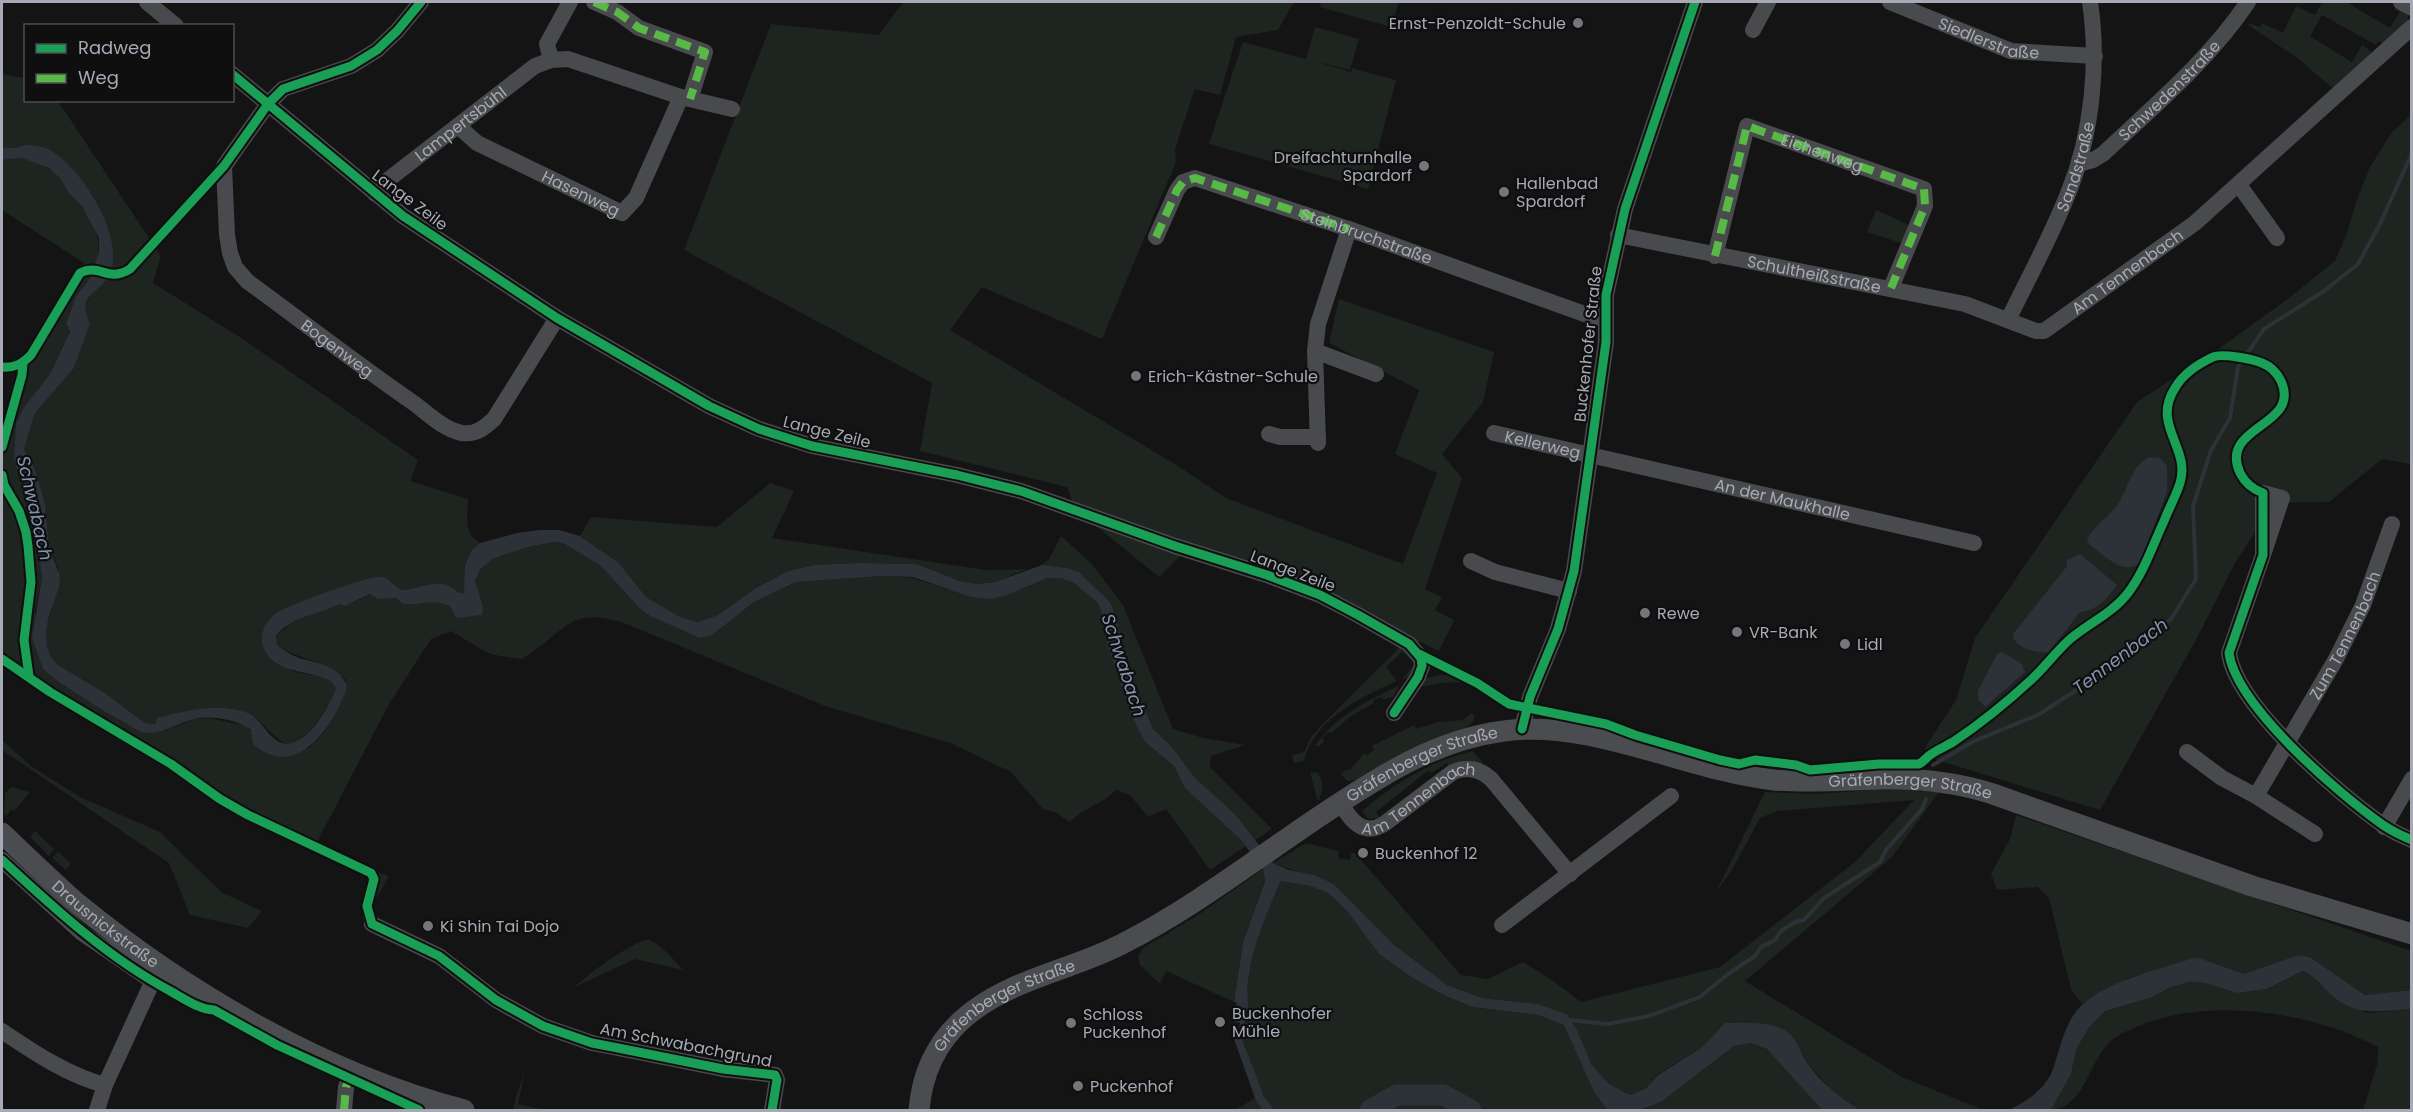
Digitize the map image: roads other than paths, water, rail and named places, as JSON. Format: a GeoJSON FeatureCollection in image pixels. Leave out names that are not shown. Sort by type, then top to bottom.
{"type":"FeatureCollection","features":[{"type":"Feature","properties":{"kind":"main road","name":"Gräfenberger Straße"},"geometry":{"type":"LineString","coordinates":[[919,1110],[924,1079],[932,1057],[946,1036],[972,1011],[1018,985],[1121,945],[1166,920],[1340,802],[1399,765],[1441,746],[1473,736],[1522,729],[1555,730],[1586,735],[1713,769],[1772,779],[1798,782],[1918,779],[1959,785],[1993,794],[2252,886],[2412,934]]}},
{"type":"Feature","properties":{"kind":"main road","name":"Drausnickstraße"},"geometry":{"type":"LineString","coordinates":[[2,833],[156,973],[219,1002],[281,1038],[352,1071]]}},
{"type":"Feature","properties":{"kind":"main road"},"geometry":{"type":"LineString","coordinates":[[352,1071],[397,1089],[464,1110]]}},
{"type":"Feature","properties":{"kind":"street"},"geometry":{"type":"LineString","coordinates":[[147,2],[174,24]]}},
{"type":"Feature","properties":{"kind":"street"},"geometry":{"type":"LineString","coordinates":[[570,2],[547,44],[551,60],[568,59],[685,98],[732,109]]}},
{"type":"Feature","properties":{"kind":"street"},"geometry":{"type":"LineString","coordinates":[[594,2],[617,12],[639,28],[705,52],[685,98]]}},
{"type":"Feature","properties":{"kind":"street","name":"Buckenhofer Straße"},"geometry":{"type":"LineString","coordinates":[[1522,729],[1530,697],[1552,647],[1569,591],[1579,542],[1606,342],[1606,295],[1618,236],[1695,2]]}},
{"type":"Feature","properties":{"kind":"street"},"geometry":{"type":"LineString","coordinates":[[1754,30],[1768,2]]}},
{"type":"Feature","properties":{"kind":"street","name":"Siedlerstraße"},"geometry":{"type":"LineString","coordinates":[[1890,2],[2011,51],[2095,56]]}},
{"type":"Feature","properties":{"kind":"street","name":"Sandstraße"},"geometry":{"type":"LineString","coordinates":[[2008,320],[2066,198],[2079,164],[2091,100],[2095,56],[2090,2]]}},
{"type":"Feature","properties":{"kind":"street","name":"Schwedenstraße"},"geometry":{"type":"LineString","coordinates":[[2079,164],[2103,154],[2189,73],[2248,2]]}},
{"type":"Feature","properties":{"kind":"street"},"geometry":{"type":"LineString","coordinates":[[2401,2],[2412,8]]}},
{"type":"Feature","properties":{"kind":"street"},"geometry":{"type":"LineString","coordinates":[[268,104],[283,88],[351,66],[377,50],[416,3]]}},
{"type":"Feature","properties":{"kind":"street","name":"Am Tennenbach"},"geometry":{"type":"LineString","coordinates":[[2008,320],[2036,331],[2044,331],[2195,223],[2412,27]]}},
{"type":"Feature","properties":{"kind":"street","name":"Lampertsbühl"},"geometry":{"type":"LineString","coordinates":[[375,194],[388,180],[535,66],[551,60]]}},
{"type":"Feature","properties":{"kind":"street","name":"Lange Zeile"},"geometry":{"type":"LineString","coordinates":[[234,76],[403,216],[557,318],[709,406],[759,429],[822,448],[968,477],[1021,491],[1175,546],[1267,574],[1320,596],[1409,644],[1419,654],[1422,666],[1418,677],[1394,713]]}},
{"type":"Feature","properties":{"kind":"street","name":"Hasenweg"},"geometry":{"type":"LineString","coordinates":[[458,126],[477,143],[622,213],[636,198],[685,98]]}},
{"type":"Feature","properties":{"kind":"street","name":"Bogenweg"},"geometry":{"type":"LineString","coordinates":[[268,104],[224,166],[227,235],[235,267],[248,280],[394,390],[454,430],[461,433],[483,430],[494,419],[557,318]]}},
{"type":"Feature","properties":{"kind":"street","name":"Eichenweg"},"geometry":{"type":"LineString","coordinates":[[1715,256],[1747,126],[1924,189],[1925,206],[1891,288]]}},
{"type":"Feature","properties":{"kind":"street","name":"Steinbruchstraße"},"geometry":{"type":"LineString","coordinates":[[1156,237],[1177,190],[1183,182],[1195,178],[1349,229],[1581,313],[1606,319]]}},
{"type":"Feature","properties":{"kind":"street"},"geometry":{"type":"LineString","coordinates":[[2239,185],[2277,238]]}},
{"type":"Feature","properties":{"kind":"street"},"geometry":{"type":"LineString","coordinates":[[1269,434],[1318,440],[1316,351],[1319,316],[1349,229]]}},
{"type":"Feature","properties":{"kind":"street","name":"Schultheißstraße"},"geometry":{"type":"LineString","coordinates":[[1618,236],[1891,288],[1965,304],[2008,320]]}},
{"type":"Feature","properties":{"kind":"street"},"geometry":{"type":"LineString","coordinates":[[1316,351],[1376,374]]}},
{"type":"Feature","properties":{"kind":"street","name":"Kellerweg"},"geometry":{"type":"LineString","coordinates":[[1494,433],[1590,456]]}},
{"type":"Feature","properties":{"kind":"street","name":"An der Maukhalle"},"geometry":{"type":"LineString","coordinates":[[1590,456],[1974,543]]}},
{"type":"Feature","properties":{"kind":"street","name":"Zum Tennenbach"},"geometry":{"type":"LineString","coordinates":[[2256,796],[2285,742],[2336,659],[2363,605],[2392,524]]}},
{"type":"Feature","properties":{"kind":"street"},"geometry":{"type":"LineString","coordinates":[[2263,555],[2229,653],[2230,663],[2247,693],[2285,742],[2314,769],[2384,826],[2412,840]]}},
{"type":"Feature","properties":{"kind":"street"},"geometry":{"type":"LineString","coordinates":[[1471,561],[1495,572],[1569,591]]}},
{"type":"Feature","properties":{"kind":"street"},"geometry":{"type":"LineString","coordinates":[[2187,752],[2222,778],[2256,796],[2315,834]]}},
{"type":"Feature","properties":{"kind":"street","name":"Am Tennenbach"},"geometry":{"type":"LineString","coordinates":[[1340,802],[1355,823],[1365,829],[1373,829],[1384,824],[1449,774],[1461,769],[1476,770],[1491,779],[1570,874]]}},
{"type":"Feature","properties":{"kind":"street"},"geometry":{"type":"LineString","coordinates":[[2384,826],[2412,779]]}},
{"type":"Feature","properties":{"kind":"street"},"geometry":{"type":"LineString","coordinates":[[1502,925],[1671,796]]}},
{"type":"Feature","properties":{"kind":"street","name":"Drausnickstraße"},"geometry":{"type":"LineString","coordinates":[[2,860],[82,933],[156,973]]}},
{"type":"Feature","properties":{"kind":"street","name":"Am Schwabachgrund"},"geometry":{"type":"LineString","coordinates":[[372,924],[439,956],[496,1000],[543,1026],[609,1046],[723,1069],[775,1075],[777,1080],[772,1110]]}},
{"type":"Feature","properties":{"kind":"street"},"geometry":{"type":"LineString","coordinates":[[97,1110],[105,1086],[156,973]]}},
{"type":"Feature","properties":{"kind":"street"},"geometry":{"type":"LineString","coordinates":[[2,1030],[45,1058],[92,1082],[105,1086]]}},
{"type":"Feature","properties":{"kind":"street"},"geometry":{"type":"LineString","coordinates":[[344,1110],[346,1087],[352,1071]]}},
{"type":"Feature","properties":{"kind":"water"},"geometry":{"type":"Polygon","coordinates":[[[25,145],[48,149],[71,167],[82,180],[101,211],[112,242],[113,255],[112,266],[106,280],[87,300],[86,313],[90,323],[74,368],[35,413],[24,449],[35,469],[45,504],[49,547],[60,576],[59,588],[49,615],[46,632],[47,647],[51,657],[58,665],[105,693],[145,723],[155,724],[157,718],[191,710],[225,708],[253,716],[277,741],[291,743],[299,740],[315,725],[336,688],[330,681],[321,677],[286,668],[276,663],[267,654],[262,642],[262,634],[265,626],[275,614],[326,592],[379,577],[389,580],[402,590],[438,584],[464,593],[465,565],[472,550],[480,543],[517,533],[559,530],[580,536],[619,563],[646,597],[680,617],[698,622],[718,615],[756,588],[788,571],[814,565],[917,564],[960,581],[977,584],[995,582],[1042,565],[1067,568],[1079,572],[1110,602],[1131,676],[1153,729],[1172,747],[1195,778],[1235,814],[1273,863],[1289,870],[1314,875],[1334,884],[1393,944],[1447,985],[1482,998],[1538,1004],[1567,1014],[1577,1030],[1592,1065],[1609,1084],[1630,1095],[1645,1089],[1658,1075],[1701,1048],[1725,1023],[1751,1023],[1778,1027],[1792,1036],[1819,1078],[1860,1110],[1822,1110],[1767,1049],[1751,1043],[1734,1046],[1661,1102],[1640,1110],[1607,1110],[1594,1092],[1564,1025],[1538,1015],[1472,1007],[1446,996],[1414,979],[1379,954],[1347,911],[1328,893],[1310,886],[1281,881],[1255,947],[1248,984],[1251,1016],[1246,1016],[1242,1039],[1264,1097],[1272,1107],[1272,1110],[1262,1110],[1255,1098],[1234,1039],[1238,1037],[1240,1023],[1234,1022],[1237,1003],[1234,1002],[1243,942],[1265,881],[1263,869],[1240,839],[1184,787],[1174,766],[1145,742],[1131,714],[1108,646],[1098,603],[1074,583],[1060,578],[1047,578],[1004,596],[990,599],[971,597],[913,577],[882,576],[796,582],[754,602],[711,636],[700,638],[650,616],[639,608],[601,566],[563,543],[555,542],[503,555],[491,560],[480,570],[475,581],[483,607],[482,615],[456,618],[450,606],[443,604],[432,602],[403,604],[396,598],[378,599],[370,594],[345,606],[340,604],[290,623],[276,636],[277,645],[296,657],[328,666],[340,674],[347,687],[324,732],[299,753],[285,757],[269,754],[253,744],[251,730],[232,721],[216,718],[195,719],[154,733],[139,731],[97,707],[43,669],[32,638],[42,577],[31,499],[14,462],[16,423],[25,406],[50,374],[70,331],[66,323],[76,296],[89,280],[99,252],[99,238],[83,208],[69,193],[60,178],[49,168],[22,158],[2,160],[2,147],[14,148],[25,145]]]}},
{"type":"Feature","properties":{"kind":"water"},"geometry":{"type":"Polygon","coordinates":[[[2149,457],[2160,458],[2167,466],[2167,492],[2140,563],[2134,566],[2120,566],[2089,544],[2087,539],[2118,504],[2134,472],[2149,457]]]}},
{"type":"Feature","properties":{"kind":"water"},"geometry":{"type":"Polygon","coordinates":[[[2080,554],[2117,585],[2097,606],[2080,612],[2048,653],[2029,650],[2021,646],[2013,638],[2014,633],[2067,566],[2067,560],[2080,554]]]}},
{"type":"Feature","properties":{"kind":"water"},"geometry":{"type":"Polygon","coordinates":[[[2002,652],[2022,664],[2025,672],[1985,707],[1978,699],[1978,691],[1997,654],[2002,652]]]}},
{"type":"Feature","properties":{"kind":"water"},"geometry":{"type":"Polygon","coordinates":[[[2298,955],[2310,957],[2365,995],[2411,990],[2411,1009],[2367,1011],[2348,1006],[2328,992],[2314,977],[2303,971],[2266,989],[2237,993],[2205,983],[2189,982],[2171,987],[2150,998],[2105,1011],[2088,1029],[2076,1050],[2071,1074],[2051,1110],[2009,1110],[2030,1098],[2042,1087],[2051,1074],[2064,1033],[2077,1010],[2107,988],[2193,958],[2244,974],[2298,955]]]}},
{"type":"Feature","properties":{"kind":"waterway","name":"Tennenbach"},"geometry":{"type":"LineString","coordinates":[[1933,765],[1974,741],[2038,715],[2095,678],[2171,619],[2196,579],[2193,506],[2211,450],[2230,418],[2238,367],[2264,329],[2324,291],[2358,264],[2380,224],[2412,153]]}},
{"type":"Feature","properties":{"kind":"waterway","name":"Tennenbach"},"geometry":{"type":"LineString","coordinates":[[1569,1020],[1608,1024],[1649,1016],[1700,997],[1755,956],[1761,947],[1775,940],[1781,931],[1795,922],[1804,920],[1824,898],[1880,862],[1886,850],[1922,809],[1926,799]]}},
{"type":"Feature","properties":{"kind":"waterway","name":"Schwabach"},"geometry":{"type":"LineString","coordinates":[[1370,1110],[1397,1095],[1443,1095],[1471,1110]]}},
{"type":"Feature","properties":{"kind":"place","name":"Ernst-Penzoldt-Schule"},"geometry":{"type":"Point","coordinates":[1578,23]}},
{"type":"Feature","properties":{"kind":"place","name":"Dreifachturnhalle Spardorf"},"geometry":{"type":"Point","coordinates":[1424,166]}},
{"type":"Feature","properties":{"kind":"place","name":"Hallenbad Spardorf"},"geometry":{"type":"Point","coordinates":[1504,192]}},
{"type":"Feature","properties":{"kind":"place","name":"Erich-Kästner-Schule"},"geometry":{"type":"Point","coordinates":[1136,376]}},
{"type":"Feature","properties":{"kind":"place","name":"Rewe"},"geometry":{"type":"Point","coordinates":[1645,613]}},
{"type":"Feature","properties":{"kind":"place","name":"VR-Bank"},"geometry":{"type":"Point","coordinates":[1737,632]}},
{"type":"Feature","properties":{"kind":"place","name":"Lidl"},"geometry":{"type":"Point","coordinates":[1845,644]}},
{"type":"Feature","properties":{"kind":"place","name":"Buckenhof 12"},"geometry":{"type":"Point","coordinates":[1363,853]}},
{"type":"Feature","properties":{"kind":"place","name":"Ki Shin Tai Dojo"},"geometry":{"type":"Point","coordinates":[428,926]}},
{"type":"Feature","properties":{"kind":"place","name":"Buckenhofer Mühle"},"geometry":{"type":"Point","coordinates":[1220,1022]}},
{"type":"Feature","properties":{"kind":"place","name":"Schloss Puckenhof"},"geometry":{"type":"Point","coordinates":[1071,1023]}},
{"type":"Feature","properties":{"kind":"place","name":"Puckenhof"},"geometry":{"type":"Point","coordinates":[1078,1086]}}]}
